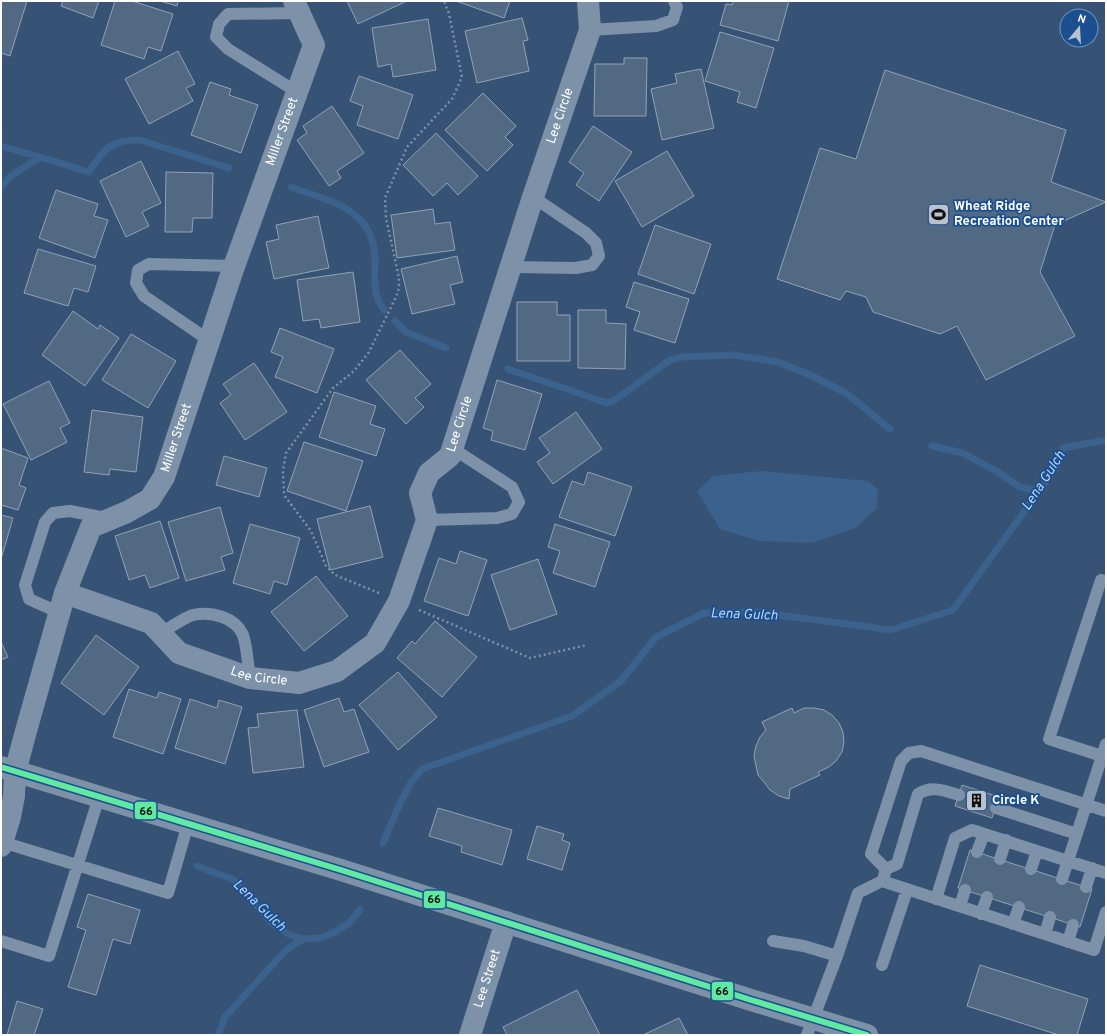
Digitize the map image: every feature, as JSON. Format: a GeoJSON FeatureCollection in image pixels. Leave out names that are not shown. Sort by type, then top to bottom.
{"type":"FeatureCollection","features":[{"type":"Feature","properties":{"kind":"street","name":"Lee Circle"},"geometry":{"type":"LineString","coordinates":[[63,603],[151,623],[179,653],[250,678],[299,683],[337,671],[375,643],[399,601],[428,520],[420,493],[429,473],[450,456],[532,197],[590,30],[588,1]]}},
{"type":"Feature","properties":{"kind":"street","name":"Miller Street"},"geometry":{"type":"LineString","coordinates":[[2,844],[10,817],[14,796],[8,769],[63,603],[91,527],[127,512],[150,499],[164,476],[235,266],[314,45],[297,7]]}},
{"type":"Feature","properties":{"kind":"street"},"geometry":{"type":"LineString","coordinates":[[8,769],[341,870],[506,922],[810,1027],[867,1035]]}},
{"type":"Feature","properties":{"kind":"street","name":"Lee Street"},"geometry":{"type":"LineString","coordinates":[[470,1035],[506,922]]}},
{"type":"Feature","properties":{"kind":"lane"},"geometry":{"type":"LineString","coordinates":[[590,30],[656,26],[673,20],[677,7],[674,1]]}},
{"type":"Feature","properties":{"kind":"lane"},"geometry":{"type":"LineString","coordinates":[[297,7],[228,14],[219,24],[216,37],[228,49],[297,92]]}},
{"type":"Feature","properties":{"kind":"lane"},"geometry":{"type":"LineString","coordinates":[[510,267],[576,268],[592,265],[599,256],[596,243],[586,234],[532,197]]}},
{"type":"Feature","properties":{"kind":"lane"},"geometry":{"type":"LineString","coordinates":[[210,341],[144,296],[136,283],[138,270],[149,264],[235,266]]}},
{"type":"Feature","properties":{"kind":"lane"},"geometry":{"type":"LineString","coordinates":[[428,520],[497,518],[512,514],[519,502],[512,487],[452,448]]}},
{"type":"Feature","properties":{"kind":"lane"},"geometry":{"type":"LineString","coordinates":[[63,603],[29,599],[25,585],[45,522],[53,513],[70,511],[109,519]]}},
{"type":"Feature","properties":{"kind":"lane"},"geometry":{"type":"LineString","coordinates":[[1102,756],[1049,739],[1101,580],[1106,581]]}},
{"type":"Feature","properties":{"kind":"lane"},"geometry":{"type":"LineString","coordinates":[[160,633],[192,615],[213,614],[225,617],[237,625],[243,636],[250,678]]}},
{"type":"Feature","properties":{"kind":"lane"},"geometry":{"type":"LineString","coordinates":[[1062,879],[1106,744]]}},
{"type":"Feature","properties":{"kind":"lane"},"geometry":{"type":"LineString","coordinates":[[886,869],[871,854],[901,761],[909,753],[921,751],[1106,811]]}},
{"type":"Feature","properties":{"kind":"lane"},"geometry":{"type":"LineString","coordinates":[[882,882],[886,869],[897,864],[918,794],[924,790],[935,788],[959,795]]}},
{"type":"Feature","properties":{"kind":"lane"},"geometry":{"type":"LineString","coordinates":[[1,941],[48,956],[98,797]]}},
{"type":"Feature","properties":{"kind":"lane"},"geometry":{"type":"LineString","coordinates":[[996,808],[1077,834]]}},
{"type":"Feature","properties":{"kind":"lane"},"geometry":{"type":"LineString","coordinates":[[2,844],[168,893],[188,824]]}},
{"type":"Feature","properties":{"kind":"lane"},"geometry":{"type":"LineString","coordinates":[[936,899],[955,838],[972,830],[1106,873]]}},
{"type":"Feature","properties":{"kind":"lane"},"geometry":{"type":"LineString","coordinates":[[977,852],[984,834]]}},
{"type":"Feature","properties":{"kind":"lane"},"geometry":{"type":"LineString","coordinates":[[1000,859],[1006,840]]}},
{"type":"Feature","properties":{"kind":"lane"},"geometry":{"type":"LineString","coordinates":[[1031,869],[1037,851]]}},
{"type":"Feature","properties":{"kind":"lane"},"geometry":{"type":"LineString","coordinates":[[1086,887],[1092,868]]}},
{"type":"Feature","properties":{"kind":"lane"},"geometry":{"type":"LineString","coordinates":[[810,1027],[837,956],[858,893],[882,882],[1094,950],[1106,912]]}},
{"type":"Feature","properties":{"kind":"lane"},"geometry":{"type":"LineString","coordinates":[[882,965],[907,890]]}},
{"type":"Feature","properties":{"kind":"lane"},"geometry":{"type":"LineString","coordinates":[[960,906],[965,890]]}},
{"type":"Feature","properties":{"kind":"lane"},"geometry":{"type":"LineString","coordinates":[[982,914],[987,897]]}},
{"type":"Feature","properties":{"kind":"lane"},"geometry":{"type":"LineString","coordinates":[[1014,924],[1019,907]]}},
{"type":"Feature","properties":{"kind":"lane"},"geometry":{"type":"LineString","coordinates":[[1045,934],[1050,918]]}},
{"type":"Feature","properties":{"kind":"lane"},"geometry":{"type":"LineString","coordinates":[[1068,942],[1073,925]]}},
{"type":"Feature","properties":{"kind":"lane"},"geometry":{"type":"LineString","coordinates":[[773,941],[804,946],[837,956]]}},
{"type":"Feature","properties":{"kind":"path"},"geometry":{"type":"LineString","coordinates":[[444,1],[449,14],[462,77],[452,99],[407,147],[385,198],[386,218],[399,278],[399,288],[369,352],[354,371],[332,388],[286,453],[283,470],[284,495],[311,531],[326,566],[334,575],[399,601],[530,658],[587,645]]}},
{"type":"Feature","properties":{"kind":"water"},"geometry":{"type":"Polygon","coordinates":[[[761,471],[868,481],[878,489],[877,508],[856,528],[812,543],[759,541],[720,529],[697,491],[713,476],[761,471]]]}},
{"type":"Feature","properties":{"kind":"building"},"geometry":{"type":"Polygon","coordinates":[[[1,1],[27,1],[10,56],[1,53],[1,1]]]}},
{"type":"Feature","properties":{"kind":"building"},"geometry":{"type":"Polygon","coordinates":[[[63,1],[99,1],[93,18],[61,6],[63,1]]]}},
{"type":"Feature","properties":{"kind":"building"},"geometry":{"type":"Polygon","coordinates":[[[115,1],[132,1],[173,14],[161,51],[148,47],[144,59],[101,45],[115,1]]]}},
{"type":"Feature","properties":{"kind":"building"},"geometry":{"type":"Polygon","coordinates":[[[160,1],[178,1],[177,6],[160,1]]]}},
{"type":"Feature","properties":{"kind":"building"},"geometry":{"type":"Polygon","coordinates":[[[347,1],[407,1],[358,24],[347,1]]]}},
{"type":"Feature","properties":{"kind":"building"},"geometry":{"type":"Polygon","coordinates":[[[456,1],[510,1],[504,18],[456,1]]]}},
{"type":"Feature","properties":{"kind":"building"},"geometry":{"type":"Polygon","coordinates":[[[733,1],[789,1],[778,41],[720,25],[726,4],[732,5],[733,1]]]}},
{"type":"Feature","properties":{"kind":"building"},"geometry":{"type":"Polygon","coordinates":[[[522,18],[528,40],[523,41],[529,71],[477,83],[465,31],[522,18]]]}},
{"type":"Feature","properties":{"kind":"building"},"geometry":{"type":"Polygon","coordinates":[[[428,19],[436,70],[393,77],[391,64],[378,67],[372,28],[428,19]]]}},
{"type":"Feature","properties":{"kind":"building"},"geometry":{"type":"Polygon","coordinates":[[[720,32],[774,48],[756,108],[737,102],[740,92],[705,81],[720,32]]]}},
{"type":"Feature","properties":{"kind":"building"},"geometry":{"type":"Polygon","coordinates":[[[178,51],[195,84],[186,88],[193,101],[149,124],[125,79],[178,51]]]}},
{"type":"Feature","properties":{"kind":"building"},"geometry":{"type":"Polygon","coordinates":[[[624,58],[647,58],[646,116],[594,116],[595,64],[624,64],[624,58]]]}},
{"type":"Feature","properties":{"kind":"building"},"geometry":{"type":"Polygon","coordinates":[[[701,69],[714,128],[662,140],[651,89],[677,83],[675,74],[701,69]]]}},
{"type":"Feature","properties":{"kind":"building","name":"Wheat Ridge Recreation Center"},"geometry":{"type":"Polygon","coordinates":[[[885,70],[1066,130],[1051,182],[1106,202],[1055,225],[1040,272],[1075,336],[986,380],[957,326],[940,334],[873,312],[866,297],[846,291],[840,300],[777,279],[820,148],[856,159],[885,70]]]}},
{"type":"Feature","properties":{"kind":"building"},"geometry":{"type":"Polygon","coordinates":[[[359,76],[413,95],[398,139],[357,125],[363,106],[350,101],[359,76]]]}},
{"type":"Feature","properties":{"kind":"building"},"geometry":{"type":"Polygon","coordinates":[[[210,82],[231,89],[229,95],[258,105],[241,153],[191,135],[210,82]]]}},
{"type":"Feature","properties":{"kind":"building"},"geometry":{"type":"Polygon","coordinates":[[[483,93],[516,126],[505,137],[513,145],[487,171],[445,130],[483,93]]]}},
{"type":"Feature","properties":{"kind":"building"},"geometry":{"type":"Polygon","coordinates":[[[332,106],[364,153],[337,171],[341,178],[329,186],[297,140],[307,133],[303,126],[332,106]]]}},
{"type":"Feature","properties":{"kind":"building"},"geometry":{"type":"Polygon","coordinates":[[[593,126],[632,152],[599,201],[576,185],[584,173],[569,162],[593,126]]]}},
{"type":"Feature","properties":{"kind":"building"},"geometry":{"type":"Polygon","coordinates":[[[436,133],[478,176],[458,195],[447,183],[433,196],[403,165],[436,133]]]}},
{"type":"Feature","properties":{"kind":"building"},"geometry":{"type":"Polygon","coordinates":[[[667,151],[694,196],[642,227],[615,181],[667,151]]]}},
{"type":"Feature","properties":{"kind":"building"},"geometry":{"type":"Polygon","coordinates":[[[141,161],[161,203],[142,212],[149,226],[126,237],[100,181],[141,161]]]}},
{"type":"Feature","properties":{"kind":"building"},"geometry":{"type":"Polygon","coordinates":[[[166,172],[213,173],[212,218],[193,218],[192,232],[165,232],[166,172]]]}},
{"type":"Feature","properties":{"kind":"building"},"geometry":{"type":"Polygon","coordinates":[[[56,190],[98,204],[94,216],[108,220],[95,258],[39,238],[56,190]]]}},
{"type":"Feature","properties":{"kind":"building"},"geometry":{"type":"Polygon","coordinates":[[[433,209],[435,224],[450,222],[455,250],[397,258],[391,215],[433,209]]]}},
{"type":"Feature","properties":{"kind":"building"},"geometry":{"type":"Polygon","coordinates":[[[318,216],[329,268],[274,279],[266,242],[279,239],[276,225],[318,216]]]}},
{"type":"Feature","properties":{"kind":"building"},"geometry":{"type":"Polygon","coordinates":[[[655,225],[711,244],[694,294],[638,274],[655,225]]]}},
{"type":"Feature","properties":{"kind":"building"},"geometry":{"type":"Polygon","coordinates":[[[38,249],[96,266],[88,292],[74,288],[68,306],[24,293],[38,249]]]}},
{"type":"Feature","properties":{"kind":"building"},"geometry":{"type":"Polygon","coordinates":[[[457,256],[463,282],[450,285],[455,304],[412,314],[401,269],[457,256]]]}},
{"type":"Feature","properties":{"kind":"building"},"geometry":{"type":"Polygon","coordinates":[[[353,272],[360,322],[321,328],[319,319],[303,321],[297,280],[353,272]]]}},
{"type":"Feature","properties":{"kind":"building"},"geometry":{"type":"Polygon","coordinates":[[[634,282],[689,299],[675,343],[634,330],[640,312],[626,307],[634,282]]]}},
{"type":"Feature","properties":{"kind":"building"},"geometry":{"type":"Polygon","coordinates":[[[517,302],[557,302],[557,315],[570,315],[570,361],[517,361],[517,302]]]}},
{"type":"Feature","properties":{"kind":"building"},"geometry":{"type":"Polygon","coordinates":[[[578,310],[606,310],[606,323],[626,324],[625,369],[578,368],[578,310]]]}},
{"type":"Feature","properties":{"kind":"building"},"geometry":{"type":"Polygon","coordinates":[[[73,311],[98,329],[100,325],[119,338],[85,386],[42,355],[73,311]]]}},
{"type":"Feature","properties":{"kind":"building"},"geometry":{"type":"Polygon","coordinates":[[[280,328],[334,349],[317,393],[275,377],[283,357],[271,352],[280,328]]]}},
{"type":"Feature","properties":{"kind":"building"},"geometry":{"type":"Polygon","coordinates":[[[131,334],[176,361],[148,408],[102,380],[131,334]]]}},
{"type":"Feature","properties":{"kind":"building"},"geometry":{"type":"Polygon","coordinates":[[[400,350],[431,384],[415,398],[424,407],[406,424],[366,380],[400,350]]]}},
{"type":"Feature","properties":{"kind":"building"},"geometry":{"type":"Polygon","coordinates":[[[254,363],[287,412],[245,440],[220,403],[231,395],[223,384],[254,363]]]}},
{"type":"Feature","properties":{"kind":"building"},"geometry":{"type":"Polygon","coordinates":[[[497,380],[542,394],[525,450],[491,440],[493,431],[483,428],[497,380]]]}},
{"type":"Feature","properties":{"kind":"building"},"geometry":{"type":"Polygon","coordinates":[[[49,381],[70,423],[60,428],[67,442],[31,460],[3,404],[49,381]]]}},
{"type":"Feature","properties":{"kind":"building"},"geometry":{"type":"Polygon","coordinates":[[[334,392],[376,406],[370,424],[385,429],[376,456],[319,437],[334,392]]]}},
{"type":"Feature","properties":{"kind":"building"},"geometry":{"type":"Polygon","coordinates":[[[92,410],[143,417],[136,472],[110,469],[109,475],[84,472],[92,410]]]}},
{"type":"Feature","properties":{"kind":"building"},"geometry":{"type":"Polygon","coordinates":[[[576,412],[602,449],[553,484],[537,462],[550,453],[539,438],[576,412]]]}},
{"type":"Feature","properties":{"kind":"building"},"geometry":{"type":"Polygon","coordinates":[[[304,442],[363,461],[346,511],[287,491],[304,442]]]}},
{"type":"Feature","properties":{"kind":"building"},"geometry":{"type":"Polygon","coordinates":[[[1,448],[28,458],[19,485],[26,488],[18,510],[1,505],[1,448]]]}},
{"type":"Feature","properties":{"kind":"building"},"geometry":{"type":"Polygon","coordinates":[[[224,456],[267,468],[259,497],[216,485],[224,456]]]}},
{"type":"Feature","properties":{"kind":"building"},"geometry":{"type":"Polygon","coordinates":[[[588,472],[632,487],[615,536],[559,517],[572,481],[584,485],[588,472]]]}},
{"type":"Feature","properties":{"kind":"building"},"geometry":{"type":"Polygon","coordinates":[[[370,506],[383,557],[330,570],[317,519],[370,506]]]}},
{"type":"Feature","properties":{"kind":"building"},"geometry":{"type":"Polygon","coordinates":[[[220,507],[233,553],[221,557],[225,570],[186,581],[168,522],[220,507]]]}},
{"type":"Feature","properties":{"kind":"building"},"geometry":{"type":"Polygon","coordinates":[[[1,515],[13,518],[2,556],[1,556],[1,515]]]}},
{"type":"Feature","properties":{"kind":"building"},"geometry":{"type":"Polygon","coordinates":[[[160,521],[179,578],[150,588],[145,575],[129,580],[115,536],[160,521]]]}},
{"type":"Feature","properties":{"kind":"building"},"geometry":{"type":"Polygon","coordinates":[[[250,524],[300,538],[287,585],[274,581],[270,594],[233,583],[250,524]]]}},
{"type":"Feature","properties":{"kind":"building"},"geometry":{"type":"Polygon","coordinates":[[[555,524],[610,542],[595,587],[553,573],[560,551],[548,547],[555,524]]]}},
{"type":"Feature","properties":{"kind":"building"},"geometry":{"type":"Polygon","coordinates":[[[460,551],[487,560],[468,616],[424,601],[439,558],[456,564],[460,551]]]}},
{"type":"Feature","properties":{"kind":"building"},"geometry":{"type":"Polygon","coordinates":[[[538,559],[557,614],[510,630],[491,575],[538,559]]]}},
{"type":"Feature","properties":{"kind":"building"},"geometry":{"type":"Polygon","coordinates":[[[316,576],[348,616],[304,651],[271,612],[316,576]]]}},
{"type":"Feature","properties":{"kind":"building"},"geometry":{"type":"Polygon","coordinates":[[[435,621],[477,657],[442,697],[397,658],[412,641],[415,644],[435,621]]]}},
{"type":"Feature","properties":{"kind":"building"},"geometry":{"type":"Polygon","coordinates":[[[96,635],[139,667],[104,715],[61,683],[96,635]]]}},
{"type":"Feature","properties":{"kind":"building"},"geometry":{"type":"Polygon","coordinates":[[[1,642],[8,657],[1,660],[1,642]]]}},
{"type":"Feature","properties":{"kind":"building"},"geometry":{"type":"Polygon","coordinates":[[[398,672],[437,717],[398,750],[359,705],[398,672]]]}},
{"type":"Feature","properties":{"kind":"building"},"geometry":{"type":"Polygon","coordinates":[[[129,689],[157,698],[159,692],[181,699],[163,754],[113,737],[129,689]]]}},
{"type":"Feature","properties":{"kind":"building"},"geometry":{"type":"Polygon","coordinates":[[[339,698],[344,712],[354,709],[369,752],[324,767],[304,710],[339,698]]]}},
{"type":"Feature","properties":{"kind":"building"},"geometry":{"type":"Polygon","coordinates":[[[190,699],[217,708],[219,700],[242,707],[225,764],[175,748],[190,699]]]}},
{"type":"Feature","properties":{"kind":"building"},"geometry":{"type":"Polygon","coordinates":[[[792,708],[794,713],[804,708],[814,708],[824,710],[832,715],[839,723],[843,732],[844,742],[842,752],[836,761],[829,767],[818,772],[820,775],[790,789],[789,799],[779,796],[770,790],[758,775],[754,756],[760,737],[766,730],[762,722],[792,708]]]}},
{"type":"Feature","properties":{"kind":"building"},"geometry":{"type":"Polygon","coordinates":[[[297,710],[304,767],[253,773],[248,728],[259,727],[257,714],[297,710]]]}},
{"type":"Feature","properties":{"kind":"building","name":"Circle K"},"geometry":{"type":"Polygon","coordinates":[[[962,785],[999,797],[992,818],[955,806],[962,785]]]}},
{"type":"Feature","properties":{"kind":"building"},"geometry":{"type":"Polygon","coordinates":[[[438,808],[512,830],[502,865],[461,852],[462,846],[429,836],[438,808]]]}},
{"type":"Feature","properties":{"kind":"building"},"geometry":{"type":"Polygon","coordinates":[[[537,826],[564,834],[562,840],[570,843],[562,870],[527,859],[537,826]]]}},
{"type":"Feature","properties":{"kind":"building"},"geometry":{"type":"Polygon","coordinates":[[[970,850],[1092,889],[1080,927],[958,888],[970,850]]]}},
{"type":"Feature","properties":{"kind":"building"},"geometry":{"type":"Polygon","coordinates":[[[88,894],[140,910],[130,944],[113,939],[96,995],[68,987],[86,930],[77,927],[88,894]]]}},
{"type":"Feature","properties":{"kind":"building"},"geometry":{"type":"Polygon","coordinates":[[[980,965],[1088,999],[1077,1035],[1059,1035],[967,1006],[980,965]]]}},
{"type":"Feature","properties":{"kind":"building"},"geometry":{"type":"Polygon","coordinates":[[[577,990],[600,1035],[507,1035],[503,1027],[577,990]]]}},
{"type":"Feature","properties":{"kind":"building"},"geometry":{"type":"Polygon","coordinates":[[[17,1001],[43,1009],[34,1035],[7,1035],[17,1001]]]}},
{"type":"Feature","properties":{"kind":"building"},"geometry":{"type":"Polygon","coordinates":[[[679,1018],[688,1035],[643,1035],[679,1018]]]}},
{"type":"Feature","properties":{"kind":"waterway"},"geometry":{"type":"LineString","coordinates":[[1,187],[11,176],[40,157],[89,172],[104,151],[116,144],[130,140],[140,140],[229,168]]}},
{"type":"Feature","properties":{"kind":"waterway"},"geometry":{"type":"LineString","coordinates":[[1,146],[40,157]]}},
{"type":"Feature","properties":{"kind":"waterway"},"geometry":{"type":"LineString","coordinates":[[291,187],[335,203],[359,218],[367,229],[373,243],[376,293],[378,301],[384,310]]}},
{"type":"Feature","properties":{"kind":"waterway"},"geometry":{"type":"LineString","coordinates":[[395,321],[406,332],[446,348]]}},
{"type":"Feature","properties":{"kind":"waterway"},"geometry":{"type":"LineString","coordinates":[[508,369],[607,403],[615,400],[670,360],[682,357],[733,355],[778,362],[810,375],[846,393],[890,429]]}},
{"type":"Feature","properties":{"kind":"waterway","name":"Lena Gulch"},"geometry":{"type":"LineString","coordinates":[[383,843],[401,801],[412,781],[422,769],[572,716],[621,681],[656,637],[704,613],[757,612],[891,630],[953,610],[1055,469],[1063,448],[1106,440]]}},
{"type":"Feature","properties":{"kind":"waterway"},"geometry":{"type":"LineString","coordinates":[[932,446],[963,453],[996,471],[1020,487],[1039,491]]}},
{"type":"Feature","properties":{"kind":"waterway","name":"Lena Gulch"},"geometry":{"type":"LineString","coordinates":[[197,866],[234,880],[273,924],[290,935],[303,939],[321,938],[335,932],[349,923],[360,910]]}},
{"type":"Feature","properties":{"kind":"waterway"},"geometry":{"type":"LineString","coordinates":[[218,1035],[225,1017],[286,950],[303,939]]}},
{"type":"Feature","properties":{"kind":"transit line","name":"66"},"geometry":{"type":"LineString","coordinates":[[1,767],[341,870],[751,1000],[867,1035]]}},
{"type":"Feature","properties":{"kind":"place","name":"Wheat Ridge Recreation Center"},"geometry":{"type":"Point","coordinates":[939,214]}},
{"type":"Feature","properties":{"kind":"place","name":"Circle K"},"geometry":{"type":"Point","coordinates":[977,801]}}]}
